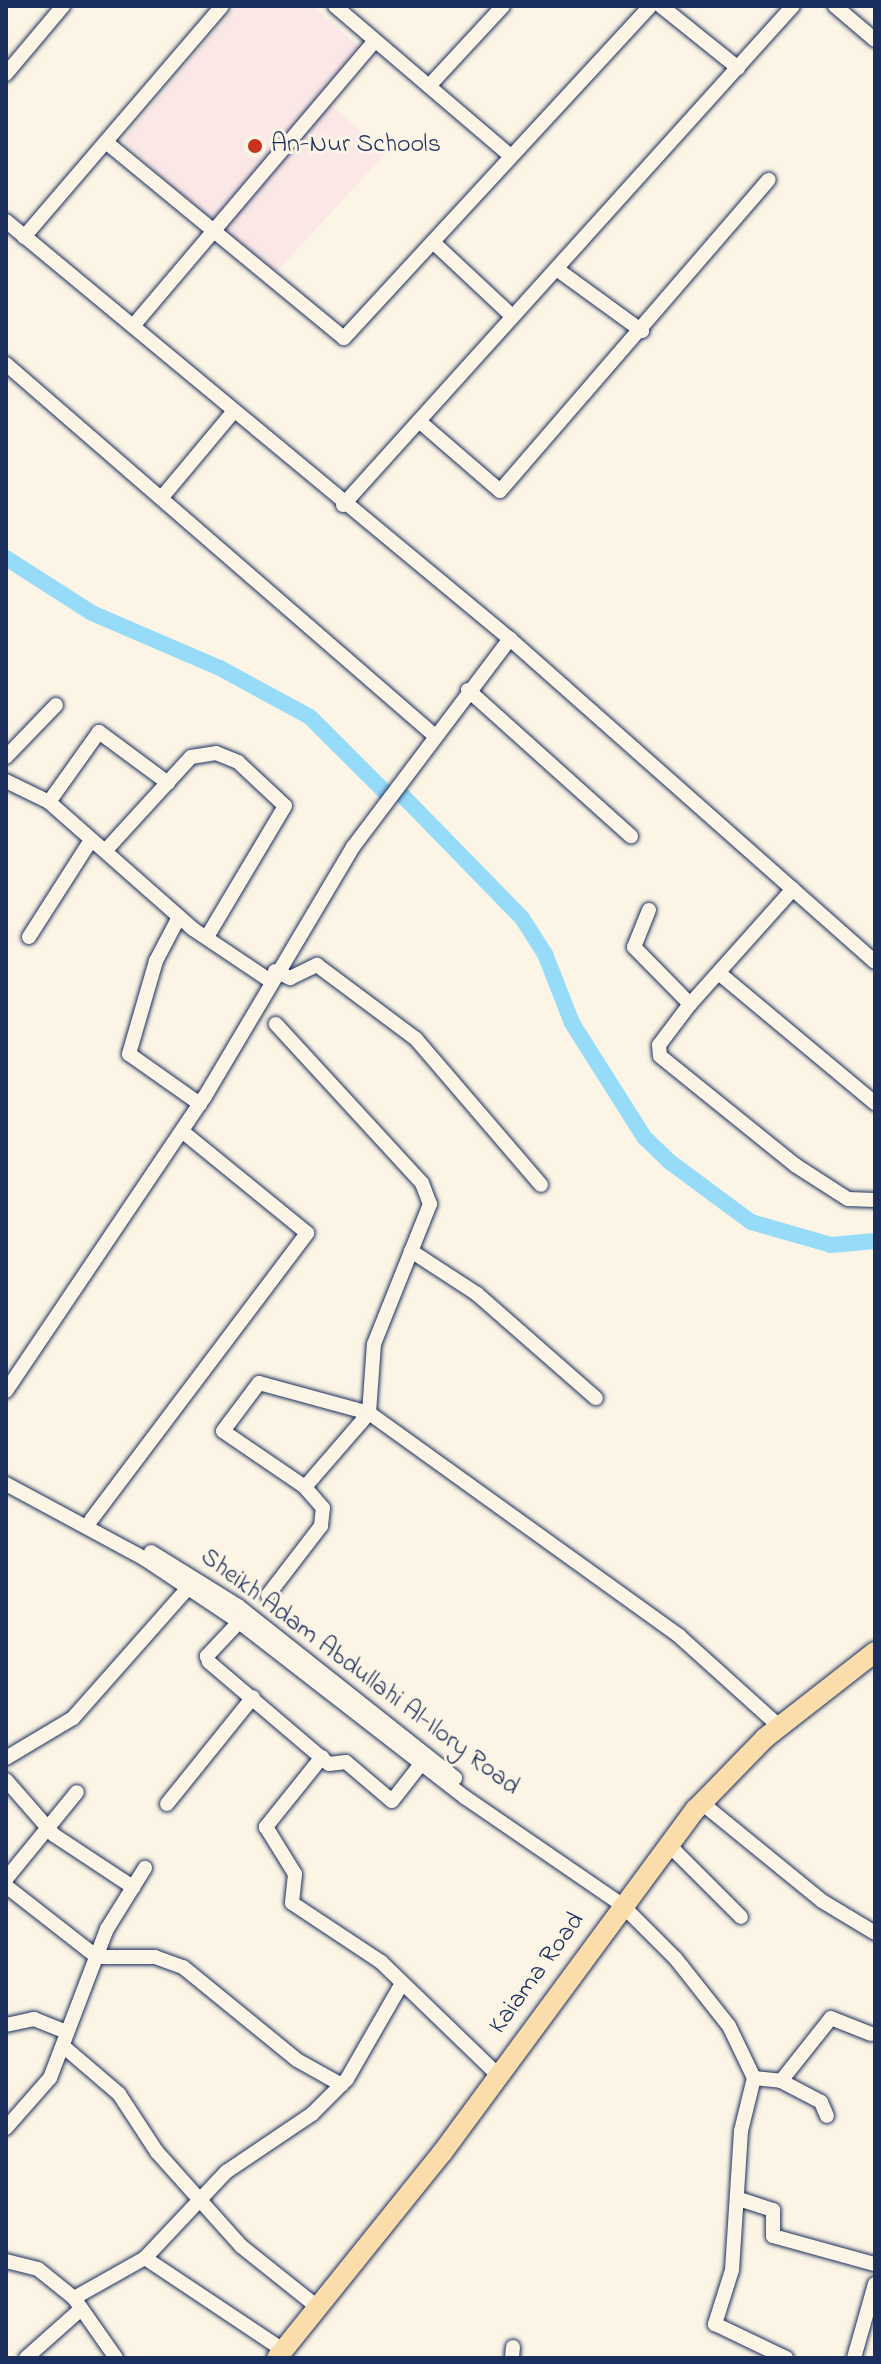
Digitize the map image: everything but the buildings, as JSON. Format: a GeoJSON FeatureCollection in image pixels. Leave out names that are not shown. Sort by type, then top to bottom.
{"type":"FeatureCollection","features":[{"type":"Feature","properties":{"kind":"highway","name":"Kaiama Road"},"geometry":{"type":"LineString","coordinates":[[283,2355],[315,2305],[498,2075],[696,1809],[779,1726],[875,1652]]}},
{"type":"Feature","properties":{"kind":"highway","name":"Kaiama Road"},"geometry":{"type":"LineString","coordinates":[[283,2355],[456,2146],[626,1903],[708,1808],[773,1741],[875,1662]]}},
{"type":"Feature","properties":{"kind":"street"},"geometry":{"type":"LineString","coordinates":[[6,74],[63,6]]}},
{"type":"Feature","properties":{"kind":"street"},"geometry":{"type":"LineString","coordinates":[[24,237],[222,6]]}},
{"type":"Feature","properties":{"kind":"street"},"geometry":{"type":"LineString","coordinates":[[335,6],[373,43],[507,153]]}},
{"type":"Feature","properties":{"kind":"street"},"geometry":{"type":"LineString","coordinates":[[429,86],[503,6]]}},
{"type":"Feature","properties":{"kind":"street"},"geometry":{"type":"LineString","coordinates":[[106,142],[211,234],[340,339],[433,242],[507,153],[650,6]]}},
{"type":"Feature","properties":{"kind":"street"},"geometry":{"type":"LineString","coordinates":[[661,6],[738,68]]}},
{"type":"Feature","properties":{"kind":"street"},"geometry":{"type":"LineString","coordinates":[[343,505],[793,6]]}},
{"type":"Feature","properties":{"kind":"street"},"geometry":{"type":"LineString","coordinates":[[835,6],[873,35]]}},
{"type":"Feature","properties":{"kind":"street"},"geometry":{"type":"LineString","coordinates":[[133,326],[373,43]]}},
{"type":"Feature","properties":{"kind":"street"},"geometry":{"type":"LineString","coordinates":[[419,421],[500,491],[642,331],[768,180]]}},
{"type":"Feature","properties":{"kind":"street"},"geometry":{"type":"LineString","coordinates":[[6,221],[343,505],[510,639],[875,962]]}},
{"type":"Feature","properties":{"kind":"street"},"geometry":{"type":"LineString","coordinates":[[433,242],[512,316]]}},
{"type":"Feature","properties":{"kind":"street"},"geometry":{"type":"LineString","coordinates":[[558,270],[642,331]]}},
{"type":"Feature","properties":{"kind":"street"},"geometry":{"type":"LineString","coordinates":[[6,364],[163,496],[434,735]]}},
{"type":"Feature","properties":{"kind":"street"},"geometry":{"type":"LineString","coordinates":[[163,496],[234,411]]}},
{"type":"Feature","properties":{"kind":"street"},"geometry":{"type":"LineString","coordinates":[[6,1391],[200,1104],[272,976],[395,791],[468,690],[510,639]]}},
{"type":"Feature","properties":{"kind":"street"},"geometry":{"type":"LineString","coordinates":[[468,690],[631,836]]}},
{"type":"Feature","properties":{"kind":"street"},"geometry":{"type":"LineString","coordinates":[[6,757],[56,705]]}},
{"type":"Feature","properties":{"kind":"street"},"geometry":{"type":"LineString","coordinates":[[49,802],[99,732],[168,783]]}},
{"type":"Feature","properties":{"kind":"street"},"geometry":{"type":"LineString","coordinates":[[106,850],[191,757],[227,755],[285,806],[207,937]]}},
{"type":"Feature","properties":{"kind":"street"},"geometry":{"type":"LineString","coordinates":[[6,781],[49,802],[179,917],[207,937],[272,976],[290,978],[317,965],[416,1039],[541,1185]]}},
{"type":"Feature","properties":{"kind":"street"},"geometry":{"type":"LineString","coordinates":[[29,937],[91,840]]}},
{"type":"Feature","properties":{"kind":"street"},"geometry":{"type":"LineString","coordinates":[[793,889],[690,1004],[659,1045],[666,1066],[795,1165],[848,1199],[875,1200]]}},
{"type":"Feature","properties":{"kind":"street"},"geometry":{"type":"LineString","coordinates":[[649,910],[634,947],[690,1004]]}},
{"type":"Feature","properties":{"kind":"street"},"geometry":{"type":"LineString","coordinates":[[179,917],[156,961],[129,1054],[200,1104]]}},
{"type":"Feature","properties":{"kind":"street"},"geometry":{"type":"LineString","coordinates":[[720,974],[875,1103]]}},
{"type":"Feature","properties":{"kind":"street"},"geometry":{"type":"LineString","coordinates":[[276,1024],[422,1183],[428,1218],[411,1251],[374,1344],[369,1413],[305,1487]]}},
{"type":"Feature","properties":{"kind":"street"},"geometry":{"type":"LineString","coordinates":[[91,1520],[307,1233],[182,1131]]}},
{"type":"Feature","properties":{"kind":"street"},"geometry":{"type":"LineString","coordinates":[[411,1251],[477,1294],[596,1398]]}},
{"type":"Feature","properties":{"kind":"street"},"geometry":{"type":"LineString","coordinates":[[268,1595],[321,1526],[323,1508],[305,1487],[223,1431],[249,1391],[276,1384],[369,1413],[679,1636],[779,1726]]}},
{"type":"Feature","properties":{"kind":"street","name":"Sheikh Adam Abdullahi Al-Ilory Road"},"geometry":{"type":"LineString","coordinates":[[6,1475],[91,1520],[238,1606],[469,1789],[626,1903]]}},
{"type":"Feature","properties":{"kind":"street","name":"Sheikh Adam Abdullahi Al-Ilory Road"},"geometry":{"type":"LineString","coordinates":[[6,1484],[189,1587],[239,1622],[421,1764],[626,1903]]}},
{"type":"Feature","properties":{"kind":"street"},"geometry":{"type":"LineString","coordinates":[[6,1758],[73,1718],[189,1587]]}},
{"type":"Feature","properties":{"kind":"street"},"geometry":{"type":"LineString","coordinates":[[239,1622],[207,1656],[322,1757],[346,1762],[392,1801],[421,1764]]}},
{"type":"Feature","properties":{"kind":"street"},"geometry":{"type":"LineString","coordinates":[[167,1804],[253,1697]]}},
{"type":"Feature","properties":{"kind":"street"},"geometry":{"type":"LineString","coordinates":[[322,1757],[265,1832],[295,1874],[292,1903],[300,1913],[339,1928],[498,2075]]}},
{"type":"Feature","properties":{"kind":"street"},"geometry":{"type":"LineString","coordinates":[[6,1780],[47,1823],[133,1887]]}},
{"type":"Feature","properties":{"kind":"street"},"geometry":{"type":"LineString","coordinates":[[6,1879],[47,1823],[77,1792]]}},
{"type":"Feature","properties":{"kind":"street"},"geometry":{"type":"LineString","coordinates":[[708,1808],[873,1928]]}},
{"type":"Feature","properties":{"kind":"street"},"geometry":{"type":"LineString","coordinates":[[673,1849],[741,1917]]}},
{"type":"Feature","properties":{"kind":"street"},"geometry":{"type":"LineString","coordinates":[[6,2128],[41,2092],[97,1957],[145,1868]]}},
{"type":"Feature","properties":{"kind":"street"},"geometry":{"type":"LineString","coordinates":[[6,1886],[97,1957],[155,1957],[183,1967],[297,2060],[342,2085]]}},
{"type":"Feature","properties":{"kind":"street"},"geometry":{"type":"LineString","coordinates":[[626,1903],[729,2026],[754,2078],[741,2131],[732,2270],[715,2324],[786,2358]]}},
{"type":"Feature","properties":{"kind":"street"},"geometry":{"type":"LineString","coordinates":[[26,2358],[78,2304],[145,2258],[199,2198],[342,2085],[401,1985]]}},
{"type":"Feature","properties":{"kind":"street"},"geometry":{"type":"LineString","coordinates":[[781,2081],[831,2018],[871,2034]]}},
{"type":"Feature","properties":{"kind":"street"},"geometry":{"type":"LineString","coordinates":[[6,2025],[34,2019],[65,2039],[119,2094],[199,2198],[241,2246],[315,2305]]}},
{"type":"Feature","properties":{"kind":"street"},"geometry":{"type":"LineString","coordinates":[[754,2078],[781,2081],[821,2102],[827,2116]]}},
{"type":"Feature","properties":{"kind":"street"},"geometry":{"type":"LineString","coordinates":[[739,2199],[773,2210],[773,2236],[875,2264]]}},
{"type":"Feature","properties":{"kind":"street"},"geometry":{"type":"LineString","coordinates":[[145,2258],[283,2355]]}},
{"type":"Feature","properties":{"kind":"street"},"geometry":{"type":"LineString","coordinates":[[6,2261],[38,2269],[78,2304],[116,2358]]}},
{"type":"Feature","properties":{"kind":"street"},"geometry":{"type":"LineString","coordinates":[[854,2358],[875,2284]]}},
{"type":"Feature","properties":{"kind":"shaded area","name":"An-Nur Schools"},"geometry":{"type":"Polygon","coordinates":[[[236,6],[312,6],[361,48],[331,106],[387,152],[269,280],[123,140],[236,6]]]}},
{"type":"Feature","properties":{"kind":"waterway"},"geometry":{"type":"LineString","coordinates":[[6,558],[92,613],[220,668],[310,717],[386,793],[401,794],[522,918],[545,954],[572,1023],[644,1137],[670,1162],[751,1222],[831,1245],[875,1241]]}},
{"type":"Feature","properties":{"kind":"place","name":"An-Nur Schools"},"geometry":{"type":"Point","coordinates":[255,146]}}]}
